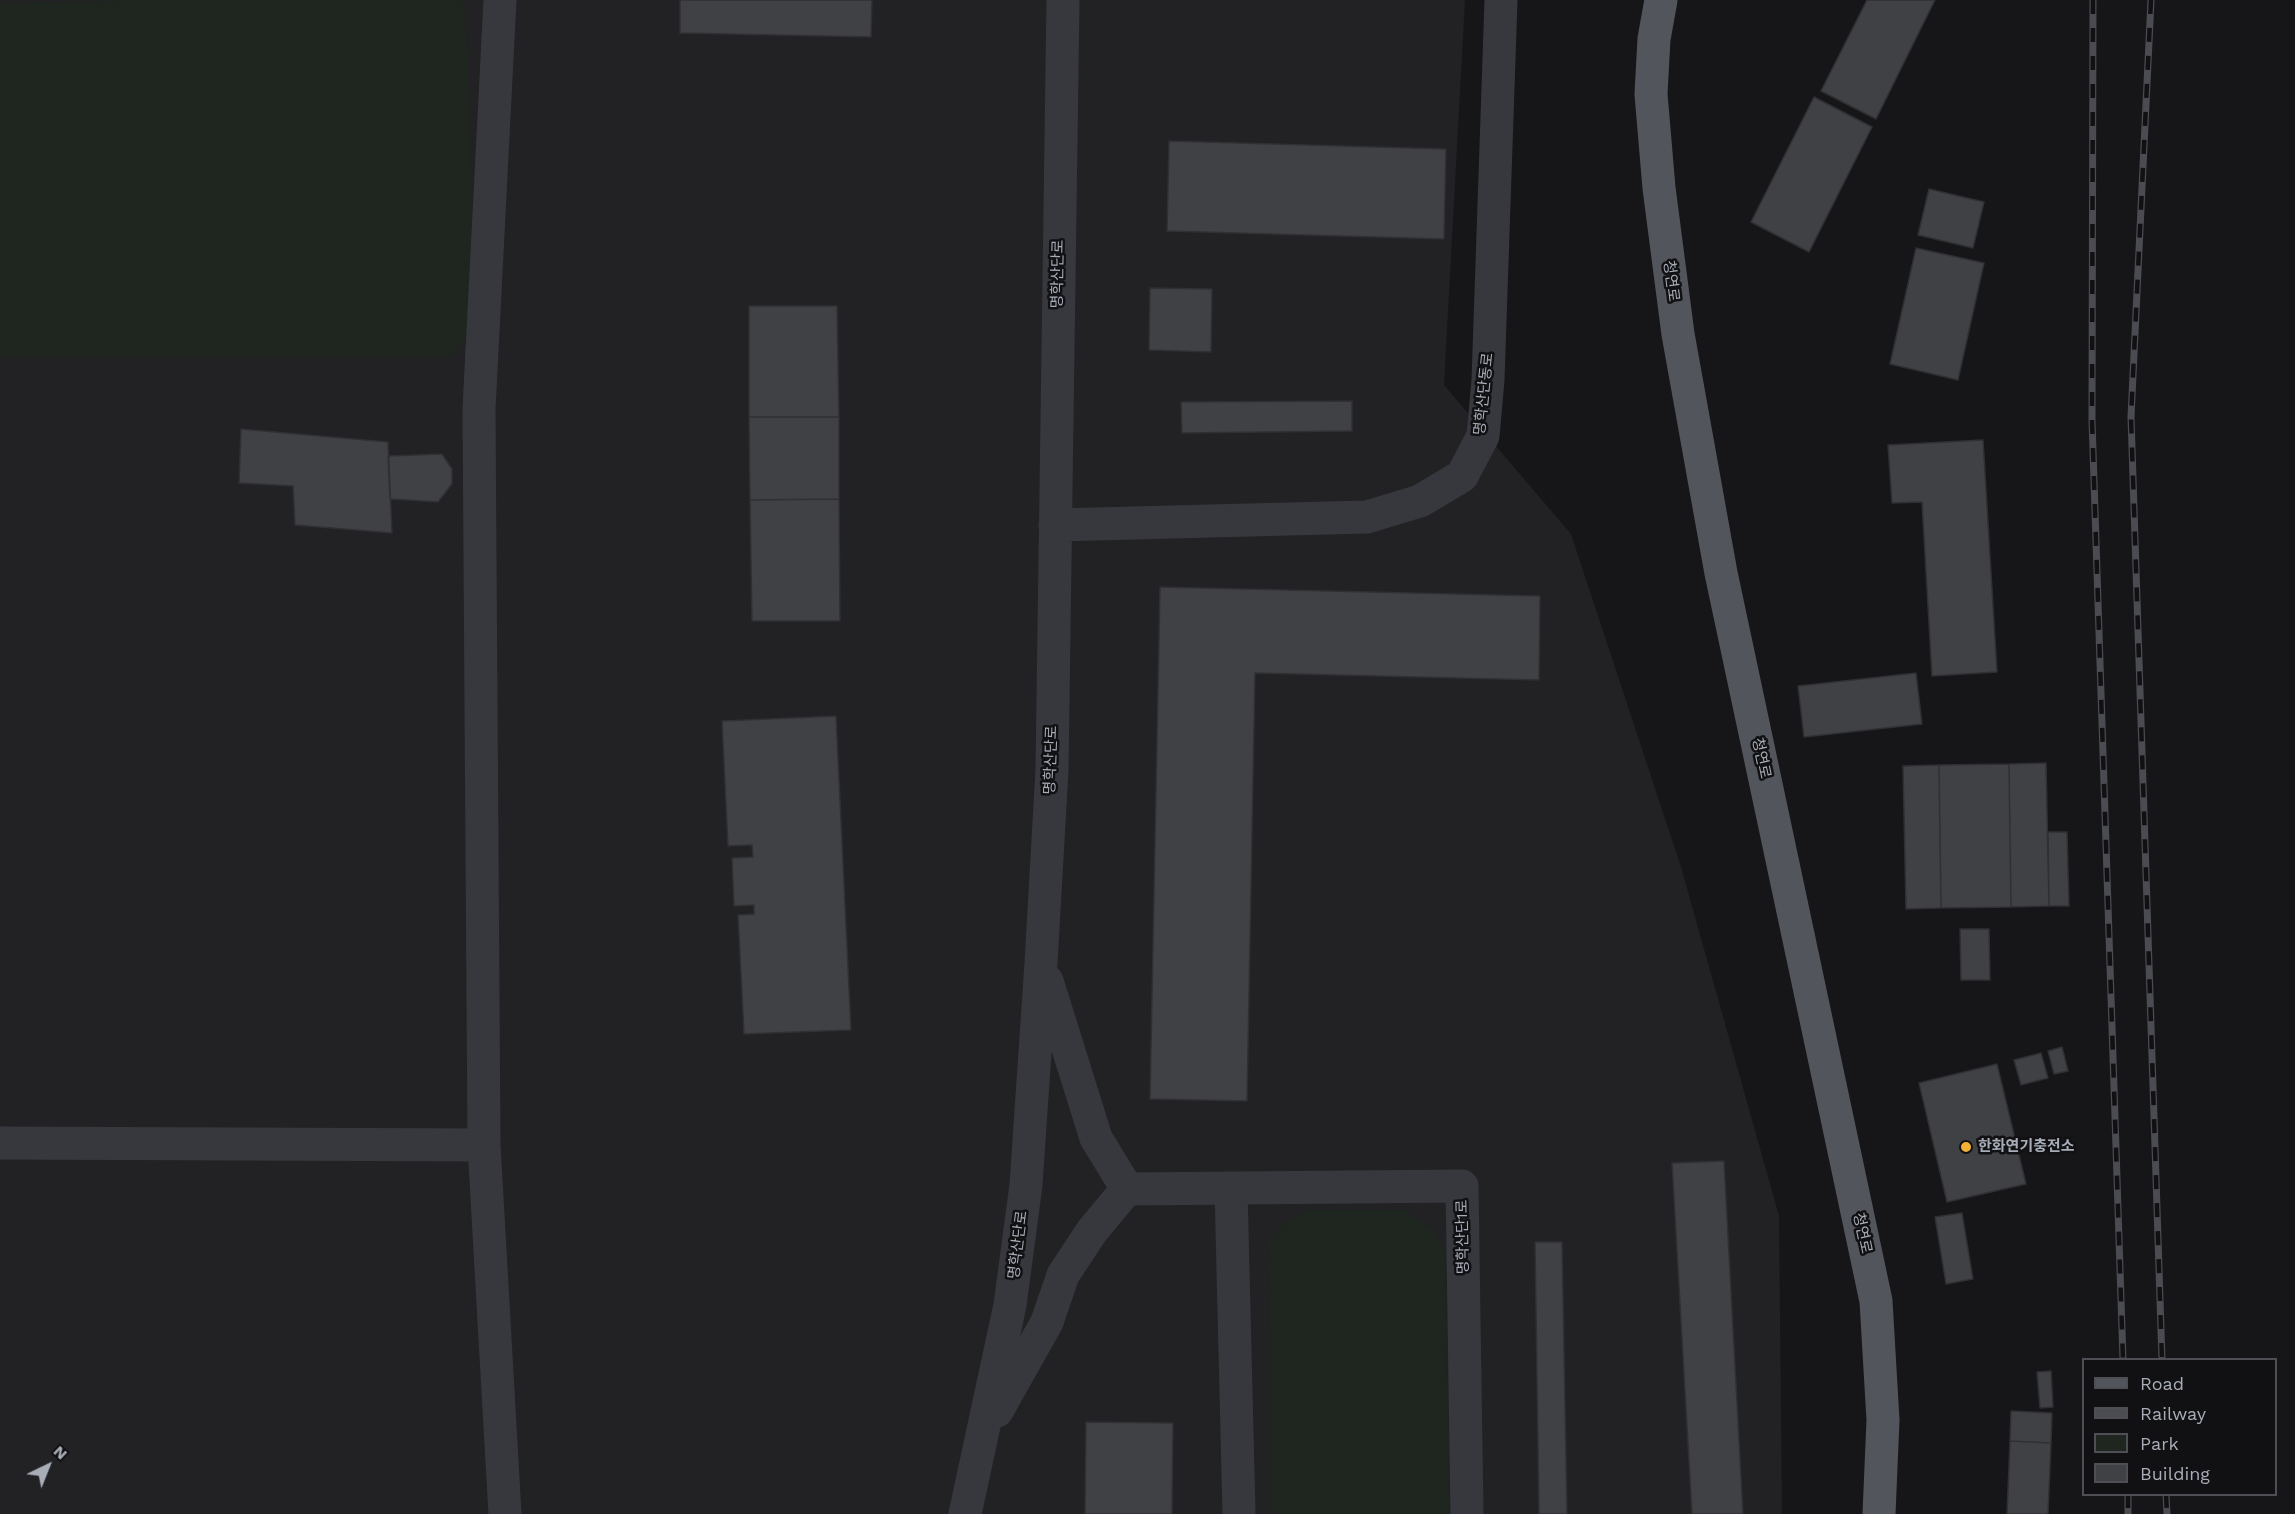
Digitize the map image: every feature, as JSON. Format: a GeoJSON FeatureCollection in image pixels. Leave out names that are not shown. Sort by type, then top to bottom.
{"type":"FeatureCollection","features":[{"type":"Feature","properties":{"kind":"main road","name":"청연로"},"geometry":{"type":"LineString","coordinates":[[1660,0],[1654,39],[1651,94],[1659,188],[1678,334],[1721,573],[1876,1301],[1883,1420],[1879,1514]]}},
{"type":"Feature","properties":{"kind":"street"},"geometry":{"type":"LineString","coordinates":[[500,0],[479,409],[484,1145],[505,1514]]}},
{"type":"Feature","properties":{"kind":"street","name":"명학산단로"},"geometry":{"type":"LineString","coordinates":[[964,1514],[983,1437],[1010,1305],[1026,1185],[1041,963],[1052,770],[1063,0]]}},
{"type":"Feature","properties":{"kind":"street","name":"명학산단동로"},"geometry":{"type":"LineString","coordinates":[[1055,525],[1367,517],[1420,501],[1462,476],[1483,436],[1488,380],[1502,0]]}},
{"type":"Feature","properties":{"kind":"street"},"geometry":{"type":"LineString","coordinates":[[983,1437],[1047,1322],[1063,1275],[1092,1232],[1127,1189],[1096,1138],[1041,963]]}},
{"type":"Feature","properties":{"kind":"street"},"geometry":{"type":"LineString","coordinates":[[0,1143],[484,1145]]}},
{"type":"Feature","properties":{"kind":"street","name":"명학산단1로"},"geometry":{"type":"LineString","coordinates":[[1127,1189],[1462,1186],[1467,1514]]}},
{"type":"Feature","properties":{"kind":"street"},"geometry":{"type":"LineString","coordinates":[[1231,1188],[1239,1514]]}},
{"type":"Feature","properties":{"kind":"shaded area"},"geometry":{"type":"Polygon","coordinates":[[[0,0],[1465,0],[1444,385],[1571,534],[1681,867],[1779,1216],[1782,1514],[0,1514],[0,0]]]}},
{"type":"Feature","properties":{"kind":"green space"},"geometry":{"type":"Polygon","coordinates":[[[149,0],[459,0],[465,6],[477,328],[451,356],[0,356],[0,3],[149,0]]]}},
{"type":"Feature","properties":{"kind":"green space"},"geometry":{"type":"Polygon","coordinates":[[[1306,1210],[1406,1210],[1432,1229],[1445,1251],[1449,1514],[1272,1514],[1269,1241],[1285,1224],[1306,1210]]]}},
{"type":"Feature","properties":{"kind":"building"},"geometry":{"type":"Polygon","coordinates":[[[680,0],[872,0],[871,37],[680,33],[680,0]]]}},
{"type":"Feature","properties":{"kind":"building"},"geometry":{"type":"Polygon","coordinates":[[[1867,0],[1935,0],[1876,119],[1821,91],[1867,0]]]}},
{"type":"Feature","properties":{"kind":"building"},"geometry":{"type":"Polygon","coordinates":[[[1814,97],[1872,127],[1809,252],[1751,222],[1814,97]]]}},
{"type":"Feature","properties":{"kind":"building"},"geometry":{"type":"Polygon","coordinates":[[[1169,141],[1446,149],[1444,239],[1167,231],[1169,141]]]}},
{"type":"Feature","properties":{"kind":"building"},"geometry":{"type":"Polygon","coordinates":[[[1929,189],[1984,202],[1973,248],[1918,235],[1929,189]]]}},
{"type":"Feature","properties":{"kind":"building"},"geometry":{"type":"Polygon","coordinates":[[[1916,248],[1984,263],[1958,380],[1890,364],[1916,248]]]}},
{"type":"Feature","properties":{"kind":"building"},"geometry":{"type":"Polygon","coordinates":[[[1150,288],[1212,289],[1211,352],[1149,350],[1150,288]]]}},
{"type":"Feature","properties":{"kind":"building"},"geometry":{"type":"Polygon","coordinates":[[[749,306],[837,306],[839,417],[749,417],[749,306]]]}},
{"type":"Feature","properties":{"kind":"building"},"geometry":{"type":"Polygon","coordinates":[[[1352,401],[1352,431],[1182,433],[1181,402],[1352,401]]]}},
{"type":"Feature","properties":{"kind":"building"},"geometry":{"type":"Polygon","coordinates":[[[749,417],[839,417],[839,499],[750,500],[749,417]]]}},
{"type":"Feature","properties":{"kind":"building"},"geometry":{"type":"Polygon","coordinates":[[[241,429],[388,442],[392,533],[295,525],[293,486],[239,483],[241,429]]]}},
{"type":"Feature","properties":{"kind":"building"},"geometry":{"type":"Polygon","coordinates":[[[1983,440],[1997,672],[1932,676],[1922,502],[1892,503],[1888,445],[1983,440]]]}},
{"type":"Feature","properties":{"kind":"building"},"geometry":{"type":"Polygon","coordinates":[[[442,454],[452,469],[452,484],[438,502],[390,499],[388,456],[442,454]]]}},
{"type":"Feature","properties":{"kind":"building"},"geometry":{"type":"Polygon","coordinates":[[[839,499],[840,621],[752,621],[750,500],[839,499]]]}},
{"type":"Feature","properties":{"kind":"building"},"geometry":{"type":"Polygon","coordinates":[[[1160,587],[1540,596],[1539,680],[1255,673],[1247,1101],[1150,1099],[1160,587]]]}},
{"type":"Feature","properties":{"kind":"building"},"geometry":{"type":"Polygon","coordinates":[[[1916,673],[1922,724],[1804,737],[1798,686],[1916,673]]]}},
{"type":"Feature","properties":{"kind":"building"},"geometry":{"type":"Polygon","coordinates":[[[836,716],[851,1030],[744,1034],[738,915],[754,914],[754,905],[734,906],[732,858],[753,857],[752,845],[728,846],[722,721],[836,716]]]}},
{"type":"Feature","properties":{"kind":"building"},"geometry":{"type":"Polygon","coordinates":[[[2046,763],[2049,906],[2011,907],[2009,764],[2046,763]]]}},
{"type":"Feature","properties":{"kind":"building"},"geometry":{"type":"Polygon","coordinates":[[[2009,764],[2011,907],[1941,908],[1939,765],[2009,764]]]}},
{"type":"Feature","properties":{"kind":"building"},"geometry":{"type":"Polygon","coordinates":[[[1939,765],[1941,908],[1906,909],[1903,766],[1939,765]]]}},
{"type":"Feature","properties":{"kind":"building"},"geometry":{"type":"Polygon","coordinates":[[[2048,832],[2067,832],[2069,906],[2049,906],[2048,832]]]}},
{"type":"Feature","properties":{"kind":"building"},"geometry":{"type":"Polygon","coordinates":[[[1960,929],[1989,929],[1990,980],[1961,980],[1960,929]]]}},
{"type":"Feature","properties":{"kind":"building"},"geometry":{"type":"Polygon","coordinates":[[[2062,1047],[2068,1071],[2054,1074],[2048,1051],[2062,1047]]]}},
{"type":"Feature","properties":{"kind":"building"},"geometry":{"type":"Polygon","coordinates":[[[2041,1053],[2048,1078],[2021,1085],[2014,1060],[2041,1053]]]}},
{"type":"Feature","properties":{"kind":"building"},"geometry":{"type":"Polygon","coordinates":[[[1997,1064],[2026,1184],[1947,1202],[1919,1083],[1997,1064]]]}},
{"type":"Feature","properties":{"kind":"building"},"geometry":{"type":"Polygon","coordinates":[[[1724,1161],[1743,1514],[1692,1514],[1672,1163],[1724,1161]]]}},
{"type":"Feature","properties":{"kind":"building"},"geometry":{"type":"Polygon","coordinates":[[[1962,1213],[1973,1279],[1946,1284],[1935,1217],[1962,1213]]]}},
{"type":"Feature","properties":{"kind":"building"},"geometry":{"type":"Polygon","coordinates":[[[1535,1242],[1562,1242],[1567,1514],[1539,1514],[1535,1242]]]}},
{"type":"Feature","properties":{"kind":"building"},"geometry":{"type":"Polygon","coordinates":[[[2051,1371],[2053,1407],[2040,1408],[2037,1372],[2051,1371]]]}},
{"type":"Feature","properties":{"kind":"building"},"geometry":{"type":"Polygon","coordinates":[[[2011,1411],[2052,1413],[2051,1443],[2010,1441],[2011,1411]]]}},
{"type":"Feature","properties":{"kind":"building"},"geometry":{"type":"Polygon","coordinates":[[[1086,1422],[1173,1423],[1172,1514],[1085,1514],[1086,1422]]]}},
{"type":"Feature","properties":{"kind":"building"},"geometry":{"type":"Polygon","coordinates":[[[2010,1441],[2051,1443],[2048,1514],[2007,1514],[2010,1441]]]}},
{"type":"Feature","properties":{"kind":"railway"},"geometry":{"type":"LineString","coordinates":[[2093,0],[2092,420],[2123,1358]]}},
{"type":"Feature","properties":{"kind":"railway"},"geometry":{"type":"LineString","coordinates":[[2151,0],[2131,417],[2162,1358]]}},
{"type":"Feature","properties":{"kind":"railway"},"geometry":{"type":"LineString","coordinates":[[2128,1496],[2128,1514]]}},
{"type":"Feature","properties":{"kind":"railway"},"geometry":{"type":"LineString","coordinates":[[2166,1496],[2167,1514]]}},
{"type":"Feature","properties":{"kind":"place","name":"한화연기충전소"},"geometry":{"type":"Point","coordinates":[1966,1147]}}]}
